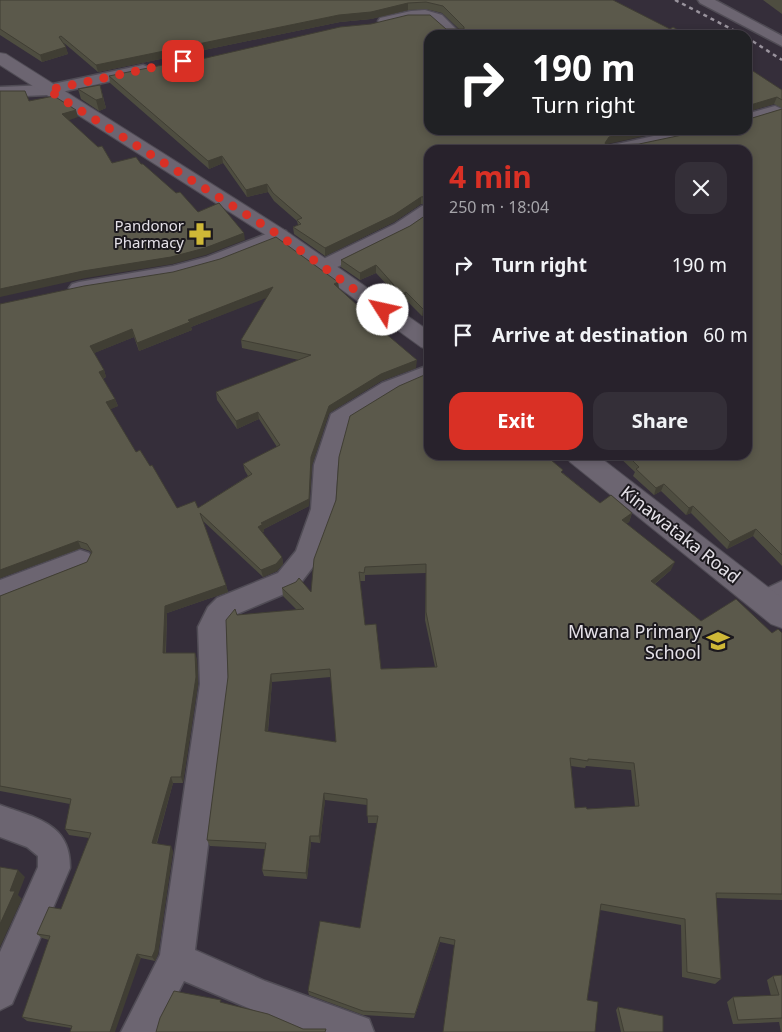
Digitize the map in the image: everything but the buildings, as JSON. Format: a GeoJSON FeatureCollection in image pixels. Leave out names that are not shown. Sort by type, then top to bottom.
{"type":"FeatureCollection","features":[{"type":"Feature","properties":{"kind":"street"},"geometry":{"type":"LineString","coordinates":[[705,0],[782,42]]}},
{"type":"Feature","properties":{"kind":"street"},"geometry":{"type":"LineString","coordinates":[[371,25],[403,17],[426,15],[436,17],[450,30]]}},
{"type":"Feature","properties":{"kind":"street"},"geometry":{"type":"LineString","coordinates":[[0,58],[279,235],[424,338]]}},
{"type":"Feature","properties":{"kind":"street"},"geometry":{"type":"LineString","coordinates":[[0,92],[48,90],[154,67]]}},
{"type":"Feature","properties":{"kind":"street"},"geometry":{"type":"LineString","coordinates":[[752,117],[775,111]]}},
{"type":"Feature","properties":{"kind":"street"},"geometry":{"type":"LineString","coordinates":[[636,145],[682,135]]}},
{"type":"Feature","properties":{"kind":"street"},"geometry":{"type":"LineString","coordinates":[[322,267],[402,228],[424,213]]}},
{"type":"Feature","properties":{"kind":"street"},"geometry":{"type":"LineString","coordinates":[[61,292],[86,286],[174,272],[214,261],[279,235]]}},
{"type":"Feature","properties":{"kind":"street"},"geometry":{"type":"LineString","coordinates":[[139,1032],[177,959],[214,684],[212,627],[218,614],[226,606],[287,581],[307,556],[323,508],[326,464],[338,420],[390,388],[424,374]]}},
{"type":"Feature","properties":{"kind":"street","name":"Kinawataka Road"},"geometry":{"type":"LineString","coordinates":[[586,460],[777,603]]}},
{"type":"Feature","properties":{"kind":"street"},"geometry":{"type":"LineString","coordinates":[[0,592],[80,560]]}},
{"type":"Feature","properties":{"kind":"street"},"geometry":{"type":"LineString","coordinates":[[0,822],[28,831],[49,843],[54,853],[54,868],[0,992]]}},
{"type":"Feature","properties":{"kind":"street"},"geometry":{"type":"LineString","coordinates":[[177,959],[232,986],[290,1010],[356,1032]]}},
{"type":"Feature","properties":{"kind":"railway"},"geometry":{"type":"LineString","coordinates":[[675,0],[733,30]]}},
{"type":"Feature","properties":{"kind":"railway"},"geometry":{"type":"LineString","coordinates":[[752,41],[782,60]]}},
{"type":"Feature","properties":{"kind":"place","name":"Pandonor Pharmacy"},"geometry":{"type":"Point","coordinates":[200,234]}},
{"type":"Feature","properties":{"kind":"place","name":"Mwana Primary School"},"geometry":{"type":"Point","coordinates":[718,641]}},
{"type":"Feature","properties":{"kind":"route"},"geometry":{"type":"LineString","coordinates":[[183,61],[48,90],[279,235],[383,310]]}}]}
